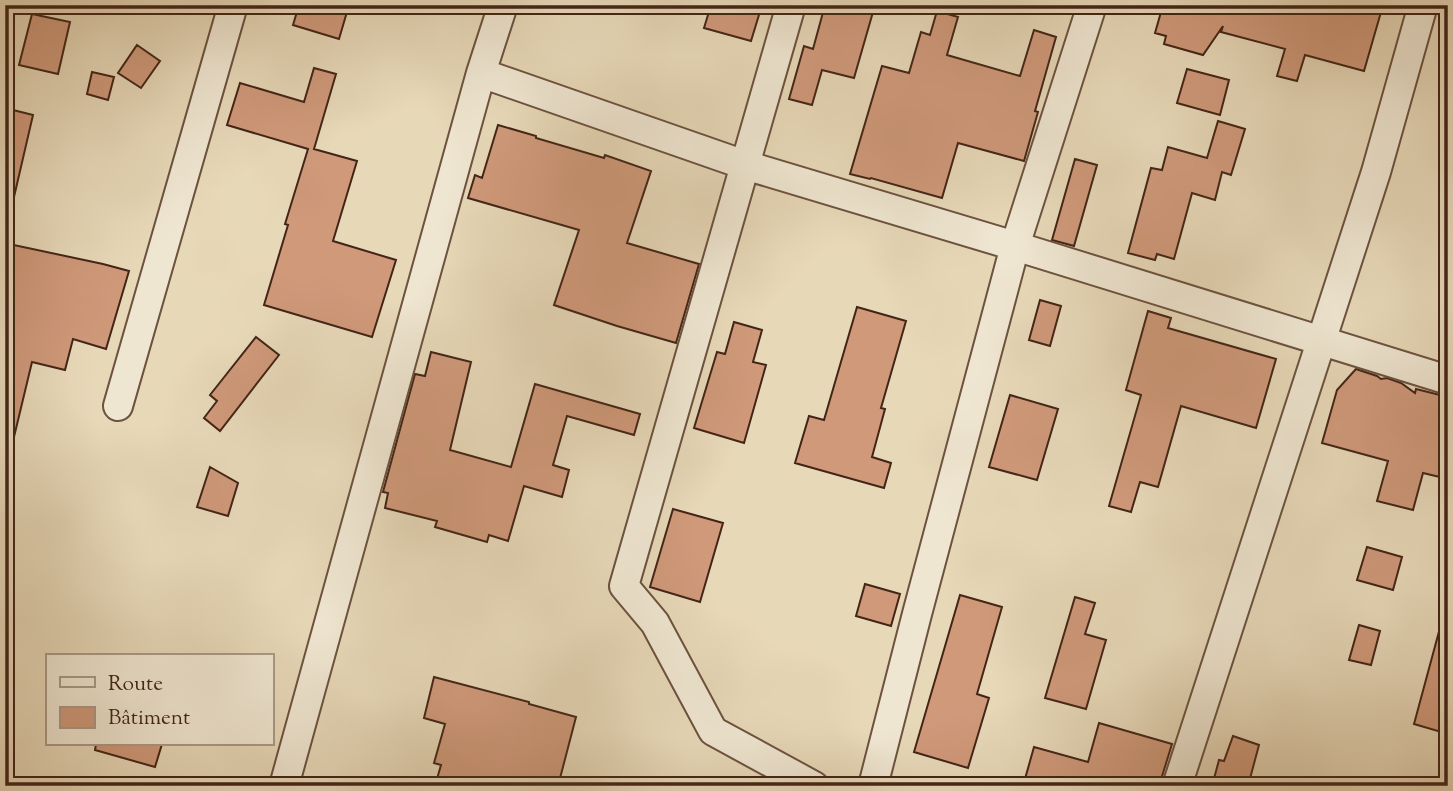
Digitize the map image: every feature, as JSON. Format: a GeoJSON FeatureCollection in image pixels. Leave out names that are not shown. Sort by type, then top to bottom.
{"type":"FeatureCollection","features":[{"type":"Feature","properties":{"kind":"street"},"geometry":{"type":"LineString","coordinates":[[118,406],[233,5]]}},
{"type":"Feature","properties":{"kind":"street"},"geometry":{"type":"LineString","coordinates":[[285,786],[481,73],[503,5]]}},
{"type":"Feature","properties":{"kind":"street"},"geometry":{"type":"LineString","coordinates":[[791,5],[624,586],[655,623],[713,732],[814,786]]}},
{"type":"Feature","properties":{"kind":"street"},"geometry":{"type":"LineString","coordinates":[[873,786],[1015,246],[1092,5]]}},
{"type":"Feature","properties":{"kind":"street"},"geometry":{"type":"LineString","coordinates":[[1177,786],[1376,172],[1423,5]]}},
{"type":"Feature","properties":{"kind":"street"},"geometry":{"type":"LineString","coordinates":[[481,73],[745,165],[1448,380]]}},
{"type":"Feature","properties":{"kind":"building"},"geometry":{"type":"Polygon","coordinates":[[[299,5],[349,5],[339,39],[293,25],[299,5]]]}},
{"type":"Feature","properties":{"kind":"building"},"geometry":{"type":"Polygon","coordinates":[[[711,5],[762,5],[751,41],[704,28],[711,5]]]}},
{"type":"Feature","properties":{"kind":"building"},"geometry":{"type":"Polygon","coordinates":[[[825,5],[875,5],[854,78],[822,70],[812,105],[789,99],[804,46],[813,49],[825,5]]]}},
{"type":"Feature","properties":{"kind":"building"},"geometry":{"type":"Polygon","coordinates":[[[1163,5],[1202,5],[1227,12],[1229,5],[1383,5],[1364,71],[1305,55],[1297,81],[1277,76],[1285,49],[1221,32],[1223,26],[1203,55],[1164,44],[1166,36],[1155,33],[1163,5]]]}},
{"type":"Feature","properties":{"kind":"building"},"geometry":{"type":"Polygon","coordinates":[[[937,11],[958,17],[947,55],[1020,76],[1034,30],[1056,37],[1024,161],[958,143],[942,198],[850,174],[882,66],[909,73],[921,32],[930,35],[937,11]]]}},
{"type":"Feature","properties":{"kind":"building"},"geometry":{"type":"Polygon","coordinates":[[[32,14],[70,22],[58,74],[19,65],[32,14]]]}},
{"type":"Feature","properties":{"kind":"building"},"geometry":{"type":"Polygon","coordinates":[[[137,45],[160,61],[141,88],[118,73],[137,45]]]}},
{"type":"Feature","properties":{"kind":"building"},"geometry":{"type":"Polygon","coordinates":[[[314,68],[336,74],[314,149],[357,161],[333,241],[396,260],[372,337],[264,305],[308,149],[227,125],[240,83],[304,102],[314,68]]]}},
{"type":"Feature","properties":{"kind":"building"},"geometry":{"type":"Polygon","coordinates":[[[1187,69],[1229,80],[1220,115],[1177,103],[1187,69]]]}},
{"type":"Feature","properties":{"kind":"building"},"geometry":{"type":"Polygon","coordinates":[[[92,72],[114,77],[108,100],[87,94],[92,72]]]}},
{"type":"Feature","properties":{"kind":"building"},"geometry":{"type":"Polygon","coordinates":[[[5,108],[33,115],[14,197],[5,196],[5,108]]]}},
{"type":"Feature","properties":{"kind":"building"},"geometry":{"type":"Polygon","coordinates":[[[1218,121],[1245,129],[1231,175],[1222,172],[1215,200],[1192,193],[1174,259],[1157,254],[1155,260],[1128,253],[1151,168],[1162,170],[1168,147],[1207,158],[1218,121]]]}},
{"type":"Feature","properties":{"kind":"building"},"geometry":{"type":"Polygon","coordinates":[[[498,125],[651,171],[627,243],[699,264],[676,343],[554,305],[579,230],[468,198],[475,175],[482,178],[498,125]]]}},
{"type":"Feature","properties":{"kind":"building"},"geometry":{"type":"Polygon","coordinates":[[[1075,159],[1097,165],[1074,246],[1052,240],[1075,159]]]}},
{"type":"Feature","properties":{"kind":"building"},"geometry":{"type":"Polygon","coordinates":[[[9,244],[129,271],[106,349],[73,339],[65,370],[32,362],[14,437],[5,436],[5,261],[9,244]]]}},
{"type":"Feature","properties":{"kind":"building"},"geometry":{"type":"Polygon","coordinates":[[[1040,300],[1061,306],[1050,346],[1029,340],[1040,300]]]}},
{"type":"Feature","properties":{"kind":"building"},"geometry":{"type":"Polygon","coordinates":[[[857,307],[906,321],[881,408],[885,409],[872,457],[891,463],[884,488],[795,463],[809,416],[824,420],[857,307]]]}},
{"type":"Feature","properties":{"kind":"building"},"geometry":{"type":"Polygon","coordinates":[[[1148,311],[1171,318],[1168,328],[1276,359],[1256,428],[1181,406],[1158,487],[1140,482],[1131,512],[1109,506],[1141,395],[1126,390],[1148,311]]]}},
{"type":"Feature","properties":{"kind":"building"},"geometry":{"type":"Polygon","coordinates":[[[734,322],[762,330],[753,362],[766,365],[744,443],[694,428],[717,352],[725,354],[734,322]]]}},
{"type":"Feature","properties":{"kind":"building"},"geometry":{"type":"Polygon","coordinates":[[[256,337],[279,355],[220,431],[204,418],[217,401],[210,395],[256,337]]]}},
{"type":"Feature","properties":{"kind":"building"},"geometry":{"type":"Polygon","coordinates":[[[431,352],[471,362],[450,450],[511,467],[535,384],[640,414],[634,435],[567,416],[553,465],[569,470],[562,497],[524,486],[508,541],[489,535],[487,542],[435,527],[437,521],[385,508],[388,493],[383,492],[415,374],[425,376],[431,352]]]}},
{"type":"Feature","properties":{"kind":"building"},"geometry":{"type":"Polygon","coordinates":[[[1356,369],[1381,379],[1387,378],[1401,383],[1415,393],[1416,389],[1448,397],[1440,428],[1448,430],[1448,479],[1423,473],[1413,510],[1377,501],[1388,461],[1322,443],[1337,390],[1356,369]]]}},
{"type":"Feature","properties":{"kind":"building"},"geometry":{"type":"Polygon","coordinates":[[[1010,395],[1058,409],[1037,480],[989,467],[1010,395]]]}},
{"type":"Feature","properties":{"kind":"building"},"geometry":{"type":"Polygon","coordinates":[[[210,467],[238,483],[228,516],[197,507],[210,467]]]}},
{"type":"Feature","properties":{"kind":"building"},"geometry":{"type":"Polygon","coordinates":[[[673,509],[723,523],[700,602],[650,587],[673,509]]]}},
{"type":"Feature","properties":{"kind":"building"},"geometry":{"type":"Polygon","coordinates":[[[1367,547],[1402,557],[1393,590],[1357,580],[1367,547]]]}},
{"type":"Feature","properties":{"kind":"building"},"geometry":{"type":"Polygon","coordinates":[[[865,584],[900,594],[891,626],[856,616],[865,584]]]}},
{"type":"Feature","properties":{"kind":"building"},"geometry":{"type":"Polygon","coordinates":[[[960,595],[1002,607],[977,694],[989,698],[968,768],[914,752],[960,595]]]}},
{"type":"Feature","properties":{"kind":"building"},"geometry":{"type":"Polygon","coordinates":[[[1075,597],[1095,603],[1085,634],[1106,640],[1086,709],[1045,698],[1075,597]]]}},
{"type":"Feature","properties":{"kind":"building"},"geometry":{"type":"Polygon","coordinates":[[[1441,624],[1448,625],[1448,734],[1414,724],[1441,624]]]}},
{"type":"Feature","properties":{"kind":"building"},"geometry":{"type":"Polygon","coordinates":[[[1359,625],[1380,631],[1371,665],[1349,660],[1359,625]]]}},
{"type":"Feature","properties":{"kind":"building"},"geometry":{"type":"Polygon","coordinates":[[[434,677],[576,717],[558,786],[435,786],[441,765],[434,763],[445,724],[424,718],[434,677]]]}},
{"type":"Feature","properties":{"kind":"building"},"geometry":{"type":"Polygon","coordinates":[[[1099,723],[1172,744],[1159,786],[1023,786],[1034,747],[1088,762],[1099,723]]]}},
{"type":"Feature","properties":{"kind":"building"},"geometry":{"type":"Polygon","coordinates":[[[1233,736],[1259,745],[1248,786],[1212,786],[1219,760],[1224,761],[1233,736]]]}},
{"type":"Feature","properties":{"kind":"building"},"geometry":{"type":"Polygon","coordinates":[[[96,746],[161,746],[155,767],[95,750],[96,746]]]}}]}
